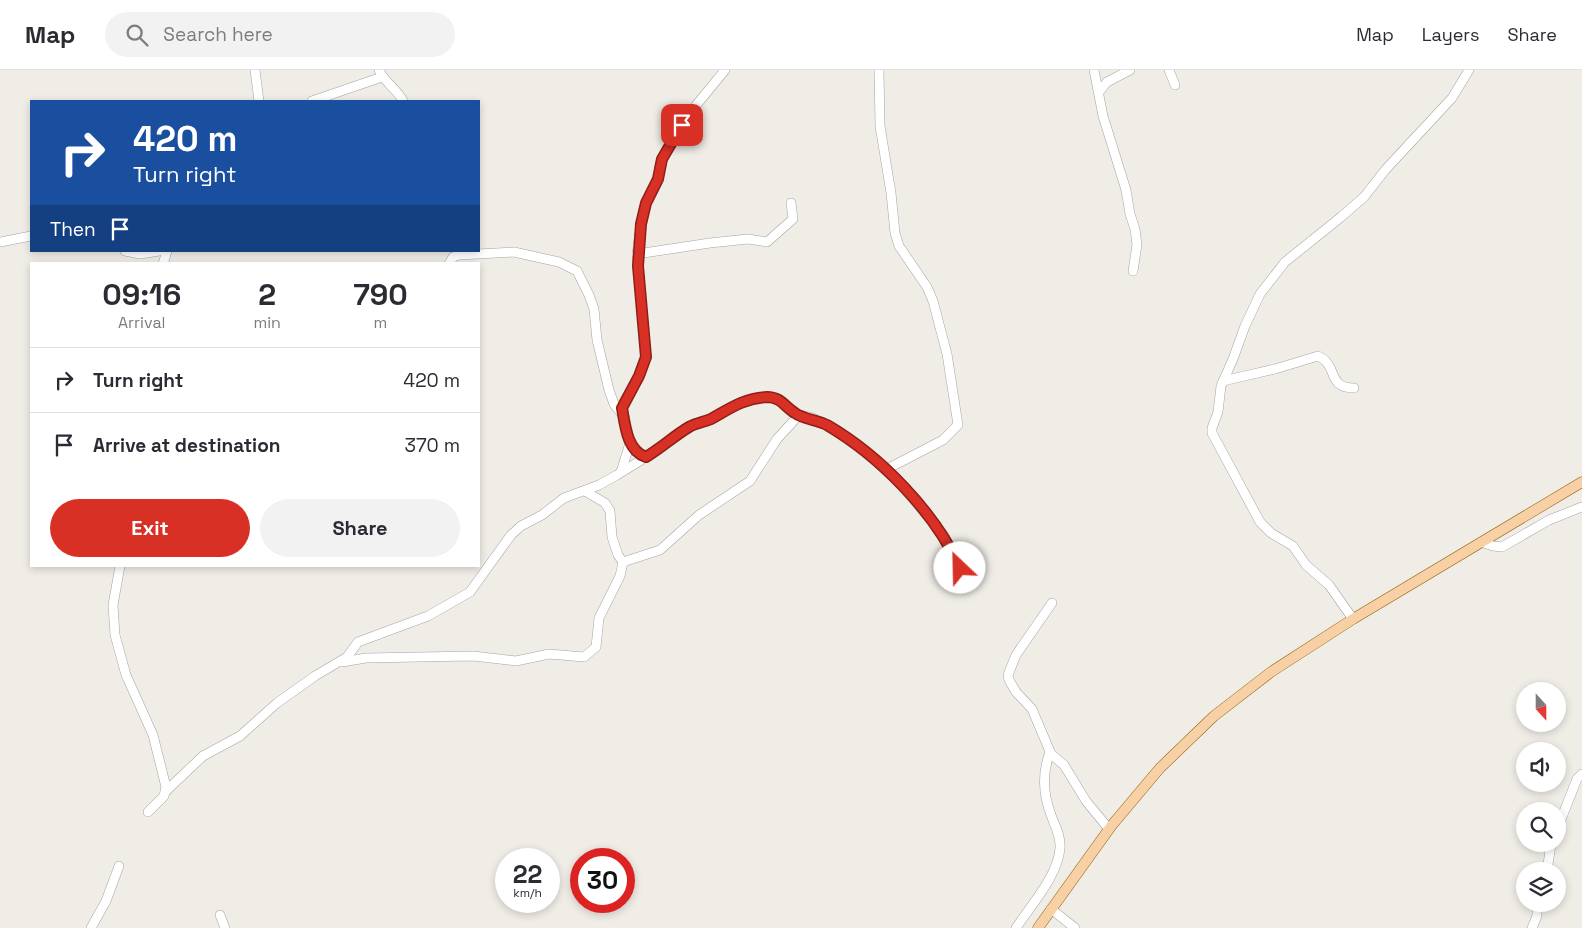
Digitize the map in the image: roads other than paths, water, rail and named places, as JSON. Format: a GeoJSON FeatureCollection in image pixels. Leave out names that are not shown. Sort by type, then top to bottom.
{"type":"FeatureCollection","features":[{"type":"Feature","properties":{"kind":"main road"},"geometry":{"type":"LineString","coordinates":[[1038,928],[1109,829],[1160,768],[1214,716],[1272,672],[1353,618],[1582,482]]}},
{"type":"Feature","properties":{"kind":"street"},"geometry":{"type":"LineString","coordinates":[[255,70],[259,100]]}},
{"type":"Feature","properties":{"kind":"street"},"geometry":{"type":"LineString","coordinates":[[621,472],[628,453],[629,441],[622,405],[639,376],[646,357],[638,254],[641,224],[646,203],[658,179],[660,164],[667,149],[689,114],[725,70]]}},
{"type":"Feature","properties":{"kind":"street"},"geometry":{"type":"LineString","coordinates":[[879,70],[880,126],[895,233],[899,246],[927,287],[933,301],[947,354],[958,425],[943,440],[885,470]]}},
{"type":"Feature","properties":{"kind":"street"},"geometry":{"type":"LineString","coordinates":[[1094,70],[1116,161],[1126,190],[1136,237],[1133,271]]}},
{"type":"Feature","properties":{"kind":"street"},"geometry":{"type":"LineString","coordinates":[[1098,92],[1107,82],[1130,70]]}},
{"type":"Feature","properties":{"kind":"street"},"geometry":{"type":"LineString","coordinates":[[1169,70],[1175,85]]}},
{"type":"Feature","properties":{"kind":"street"},"geometry":{"type":"LineString","coordinates":[[1353,618],[1329,585],[1306,565],[1293,546],[1263,527],[1234,476],[1229,462],[1212,431],[1218,412],[1219,392],[1260,294],[1285,262],[1342,217],[1364,196],[1386,169],[1452,98],[1469,70]]}},
{"type":"Feature","properties":{"kind":"street"},"geometry":{"type":"LineString","coordinates":[[314,100],[380,73],[402,100]]}},
{"type":"Feature","properties":{"kind":"street"},"geometry":{"type":"LineString","coordinates":[[638,254],[748,239],[767,242],[793,219],[791,203]]}},
{"type":"Feature","properties":{"kind":"street"},"geometry":{"type":"LineString","coordinates":[[0,242],[30,236]]}},
{"type":"Feature","properties":{"kind":"street"},"geometry":{"type":"LineString","coordinates":[[130,252],[140,254],[153,252]]}},
{"type":"Feature","properties":{"kind":"street"},"geometry":{"type":"LineString","coordinates":[[450,257],[489,252],[514,252],[559,262],[578,271],[594,309],[596,340],[610,395],[624,417]]}},
{"type":"Feature","properties":{"kind":"street"},"geometry":{"type":"LineString","coordinates":[[1223,381],[1275,369],[1318,356],[1327,362],[1339,385],[1344,388],[1354,388]]}},
{"type":"Feature","properties":{"kind":"street"},"geometry":{"type":"LineString","coordinates":[[148,812],[164,796],[166,791],[203,756],[240,736],[277,703],[315,676],[347,657],[361,641],[428,616],[462,598],[475,586],[516,530],[542,515],[564,498],[600,485],[646,457],[690,426],[709,420],[740,403],[766,397],[774,398],[799,415],[813,418],[828,426],[864,451],[908,492],[943,534],[960,568]]}},
{"type":"Feature","properties":{"kind":"street"},"geometry":{"type":"LineString","coordinates":[[623,562],[660,550],[698,515],[750,481],[758,472],[772,447],[799,415]]}},
{"type":"Feature","properties":{"kind":"street"},"geometry":{"type":"LineString","coordinates":[[629,441],[637,454],[646,457]]}},
{"type":"Feature","properties":{"kind":"street"},"geometry":{"type":"LineString","coordinates":[[339,663],[366,658],[473,656],[516,661],[549,654],[584,657],[596,647],[599,618],[620,576],[623,562],[618,555],[612,536],[610,511],[605,503],[585,491]]}},
{"type":"Feature","properties":{"kind":"street"},"geometry":{"type":"LineString","coordinates":[[1481,542],[1502,547],[1549,520],[1582,507]]}},
{"type":"Feature","properties":{"kind":"street"},"geometry":{"type":"LineString","coordinates":[[1525,516],[1527,534]]}},
{"type":"Feature","properties":{"kind":"street"},"geometry":{"type":"LineString","coordinates":[[120,567],[112,613],[115,635],[126,675],[153,735],[166,783],[166,791]]}},
{"type":"Feature","properties":{"kind":"street"},"geometry":{"type":"LineString","coordinates":[[1052,603],[1016,656],[1008,675],[1016,692],[1032,709],[1050,752],[1054,758],[1064,765],[1086,801],[1109,829]]}},
{"type":"Feature","properties":{"kind":"street"},"geometry":{"type":"LineString","coordinates":[[1016,928],[1038,897],[1050,875],[1059,852],[1058,834],[1044,793],[1045,766],[1050,752]]}},
{"type":"Feature","properties":{"kind":"street"},"geometry":{"type":"LineString","coordinates":[[1566,807],[1577,779],[1582,774]]}},
{"type":"Feature","properties":{"kind":"street"},"geometry":{"type":"LineString","coordinates":[[91,928],[106,901],[120,866]]}},
{"type":"Feature","properties":{"kind":"street"},"geometry":{"type":"LineString","coordinates":[[1051,909],[1074,928]]}},
{"type":"Feature","properties":{"kind":"street"},"geometry":{"type":"LineString","coordinates":[[1532,928],[1536,912]]}},
{"type":"Feature","properties":{"kind":"street"},"geometry":{"type":"LineString","coordinates":[[220,915],[225,928]]}}]}
